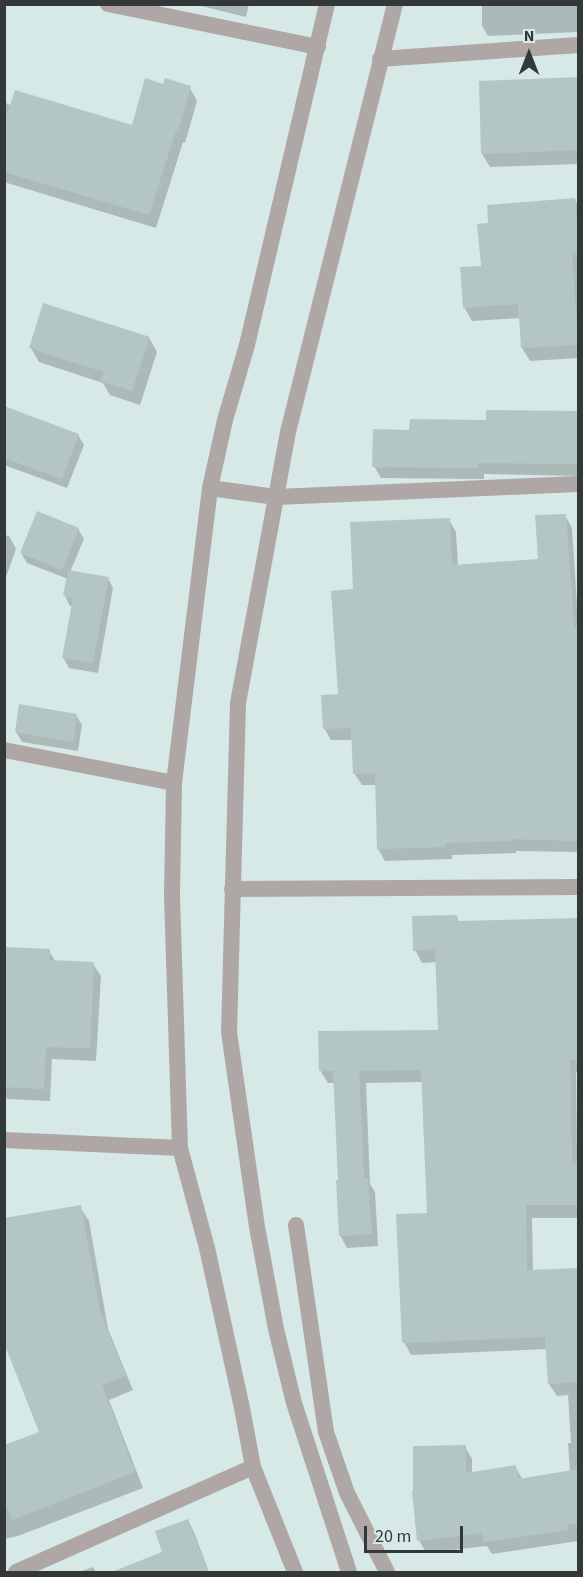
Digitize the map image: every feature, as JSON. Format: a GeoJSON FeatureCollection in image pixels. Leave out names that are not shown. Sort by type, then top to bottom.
{"type":"FeatureCollection","features":[{"type":"Feature","properties":{"kind":"street"},"geometry":{"type":"LineString","coordinates":[[108,4],[318,47]]}},
{"type":"Feature","properties":{"kind":"street"},"geometry":{"type":"LineString","coordinates":[[295,1572],[253,1467],[207,1248],[180,1148],[172,896],[174,783],[210,488],[225,420],[247,345],[327,4]]}},
{"type":"Feature","properties":{"kind":"street"},"geometry":{"type":"LineString","coordinates":[[349,1572],[294,1403],[276,1329],[257,1227],[229,1032],[232,889],[238,703],[288,432],[395,4]]}},
{"type":"Feature","properties":{"kind":"street"},"geometry":{"type":"LineString","coordinates":[[380,59],[579,45]]}},
{"type":"Feature","properties":{"kind":"street"},"geometry":{"type":"LineString","coordinates":[[210,488],[276,497],[579,484]]}},
{"type":"Feature","properties":{"kind":"street"},"geometry":{"type":"LineString","coordinates":[[4,750],[174,783]]}},
{"type":"Feature","properties":{"kind":"street"},"geometry":{"type":"LineString","coordinates":[[232,889],[579,887]]}},
{"type":"Feature","properties":{"kind":"street"},"geometry":{"type":"LineString","coordinates":[[4,1140],[180,1148]]}},
{"type":"Feature","properties":{"kind":"street"},"geometry":{"type":"LineString","coordinates":[[296,1225],[326,1432],[348,1493],[387,1572]]}},
{"type":"Feature","properties":{"kind":"street"},"geometry":{"type":"LineString","coordinates":[[16,1572],[253,1467]]}},
{"type":"Feature","properties":{"kind":"building"},"geometry":{"type":"Polygon","coordinates":[[[579,77],[579,150],[481,154],[479,81],[579,77]]]}},
{"type":"Feature","properties":{"kind":"building"},"geometry":{"type":"Polygon","coordinates":[[[145,78],[163,84],[165,78],[191,86],[149,215],[4,172],[4,123],[15,90],[132,125],[145,78]]]}},
{"type":"Feature","properties":{"kind":"building"},"geometry":{"type":"Polygon","coordinates":[[[575,198],[579,253],[572,253],[578,345],[521,348],[518,304],[463,308],[460,267],[481,266],[477,224],[488,223],[487,205],[575,198]]]}},
{"type":"Feature","properties":{"kind":"building"},"geometry":{"type":"Polygon","coordinates":[[[43,303],[150,337],[132,391],[100,381],[104,372],[29,348],[43,303]]]}},
{"type":"Feature","properties":{"kind":"building"},"geometry":{"type":"Polygon","coordinates":[[[4,406],[79,434],[62,479],[4,458],[4,406]]]}},
{"type":"Feature","properties":{"kind":"building"},"geometry":{"type":"Polygon","coordinates":[[[486,410],[579,411],[579,464],[478,463],[478,468],[372,467],[373,429],[409,430],[410,419],[486,420],[486,410]]]}},
{"type":"Feature","properties":{"kind":"building"},"geometry":{"type":"Polygon","coordinates":[[[37,511],[79,528],[62,570],[20,553],[37,511]]]}},
{"type":"Feature","properties":{"kind":"building"},"geometry":{"type":"Polygon","coordinates":[[[566,514],[574,627],[579,627],[579,841],[510,839],[510,841],[445,843],[445,847],[377,849],[375,773],[353,774],[351,728],[323,729],[321,695],[338,694],[331,591],[353,589],[350,522],[450,518],[452,565],[538,559],[535,515],[566,514]]]}},
{"type":"Feature","properties":{"kind":"building"},"geometry":{"type":"Polygon","coordinates":[[[68,570],[109,577],[93,663],[62,658],[73,598],[63,596],[68,570]]]}},
{"type":"Feature","properties":{"kind":"building"},"geometry":{"type":"Polygon","coordinates":[[[19,704],[77,714],[73,742],[15,732],[19,704]]]}},
{"type":"Feature","properties":{"kind":"building"},"geometry":{"type":"Polygon","coordinates":[[[457,915],[458,921],[579,918],[579,1059],[570,1060],[572,1163],[579,1163],[579,1205],[526,1205],[527,1270],[579,1268],[579,1382],[548,1384],[545,1337],[402,1343],[396,1214],[427,1213],[421,1070],[359,1071],[364,1178],[368,1178],[372,1234],[339,1236],[333,1071],[319,1071],[318,1031],[438,1030],[435,949],[413,951],[412,916],[457,915]]]}},
{"type":"Feature","properties":{"kind":"building"},"geometry":{"type":"Polygon","coordinates":[[[6,947],[50,949],[50,960],[94,962],[90,1048],[46,1047],[44,1089],[4,1087],[6,947]]]}},
{"type":"Feature","properties":{"kind":"building"},"geometry":{"type":"Polygon","coordinates":[[[81,1205],[100,1312],[126,1375],[102,1385],[135,1472],[12,1520],[4,1501],[4,1445],[39,1432],[4,1343],[4,1218],[81,1205]]]}},
{"type":"Feature","properties":{"kind":"building"},"geometry":{"type":"Polygon","coordinates":[[[466,1445],[466,1473],[516,1465],[518,1479],[579,1469],[579,1524],[568,1524],[568,1530],[484,1542],[482,1533],[417,1541],[412,1491],[413,1446],[466,1445]]]}},
{"type":"Feature","properties":{"kind":"building"},"geometry":{"type":"Polygon","coordinates":[[[188,1519],[208,1572],[114,1572],[162,1552],[155,1531],[188,1519]]]}}]}
